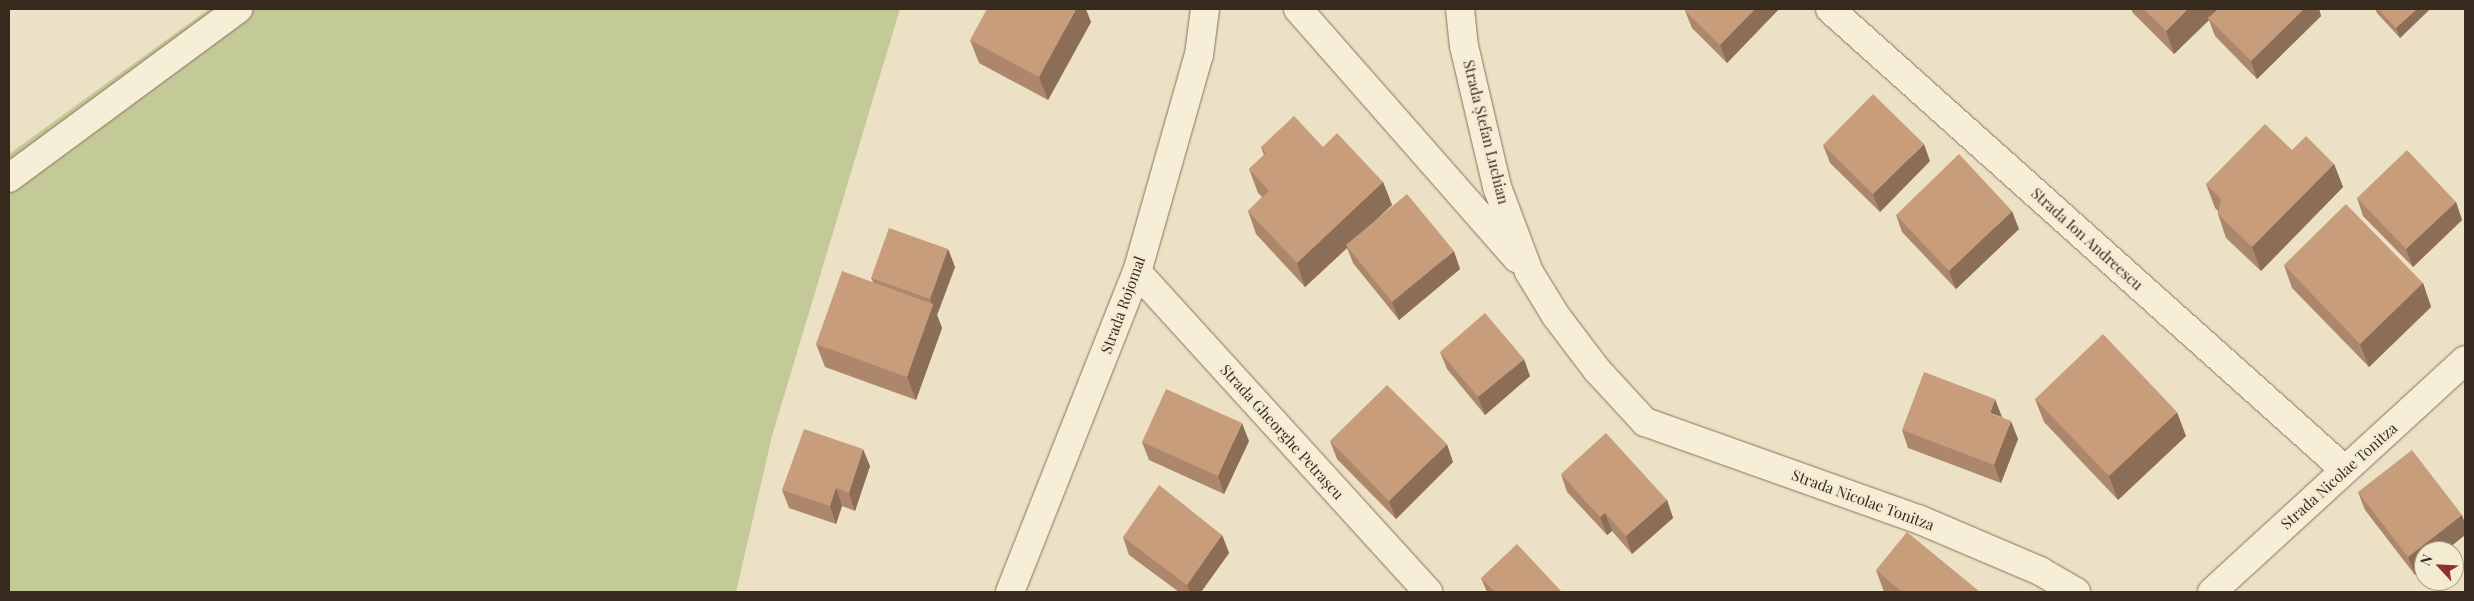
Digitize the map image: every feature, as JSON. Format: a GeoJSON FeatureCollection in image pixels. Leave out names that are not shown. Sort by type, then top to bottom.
{"type":"FeatureCollection","features":[{"type":"Feature","properties":{"kind":"street"},"geometry":{"type":"LineString","coordinates":[[9,178],[238,9]]}},
{"type":"Feature","properties":{"kind":"street","name":"Strada Rojomal"},"geometry":{"type":"LineString","coordinates":[[1010,592],[1137,272],[1199,55],[1205,9]]}},
{"type":"Feature","properties":{"kind":"street"},"geometry":{"type":"LineString","coordinates":[[1298,9],[1529,272]]}},
{"type":"Feature","properties":{"kind":"street","name":"Strada Ștefan Luchian"},"geometry":{"type":"LineString","coordinates":[[1460,9],[1464,46],[1497,186],[1529,272],[1556,316],[1597,370],[1644,422]]}},
{"type":"Feature","properties":{"kind":"street","name":"Strada Ion Andreescu"},"geometry":{"type":"LineString","coordinates":[[1830,9],[2345,470]]}},
{"type":"Feature","properties":{"kind":"street","name":"Strada Gheorghe Petrașcu"},"geometry":{"type":"LineString","coordinates":[[1137,272],[1428,592]]}},
{"type":"Feature","properties":{"kind":"street","name":"Strada Nicolae Tonitza"},"geometry":{"type":"LineString","coordinates":[[2212,592],[2465,360]]}},
{"type":"Feature","properties":{"kind":"street","name":"Strada Nicolae Tonitza"},"geometry":{"type":"LineString","coordinates":[[1644,422],[1918,519],[2040,571],[2076,592]]}},
{"type":"Feature","properties":{"kind":"green space"},"geometry":{"type":"Polygon","coordinates":[[[209,9],[900,9],[772,436],[736,592],[9,592],[9,154],[209,9]]]}},
{"type":"Feature","properties":{"kind":"building"},"geometry":{"type":"Polygon","coordinates":[[[987,9],[1076,9],[1039,77],[970,40],[987,9]]]}},
{"type":"Feature","properties":{"kind":"building"},"geometry":{"type":"Polygon","coordinates":[[[1687,9],[1755,9],[1720,45],[1685,11],[1687,9]]]}},
{"type":"Feature","properties":{"kind":"building"},"geometry":{"type":"Polygon","coordinates":[[[2144,9],[2188,9],[2166,31],[2144,9]]]}},
{"type":"Feature","properties":{"kind":"building"},"geometry":{"type":"Polygon","coordinates":[[[2218,9],[2304,9],[2251,61],[2208,18],[2218,9]]]}},
{"type":"Feature","properties":{"kind":"building"},"geometry":{"type":"Polygon","coordinates":[[[2378,9],[2417,9],[2396,28],[2378,9]]]}},
{"type":"Feature","properties":{"kind":"building"},"geometry":{"type":"Polygon","coordinates":[[[1873,94],[1924,144],[1873,194],[1823,145],[1873,94]]]}},
{"type":"Feature","properties":{"kind":"building"},"geometry":{"type":"Polygon","coordinates":[[[1294,116],[1323,147],[1337,133],[1383,182],[1297,263],[1248,211],[1269,191],[1249,169],[1266,153],[1261,147],[1294,116]]]}},
{"type":"Feature","properties":{"kind":"building"},"geometry":{"type":"Polygon","coordinates":[[[2265,124],[2292,150],[2306,136],[2334,164],[2252,247],[2218,214],[2221,199],[2206,184],[2265,124]]]}},
{"type":"Feature","properties":{"kind":"building"},"geometry":{"type":"Polygon","coordinates":[[[2407,150],[2456,202],[2406,249],[2357,198],[2407,150]]]}},
{"type":"Feature","properties":{"kind":"building"},"geometry":{"type":"Polygon","coordinates":[[[1959,154],[2012,211],[1949,271],[1896,215],[1959,154]]]}},
{"type":"Feature","properties":{"kind":"building"},"geometry":{"type":"Polygon","coordinates":[[[1407,194],[1454,251],[1392,302],[1346,245],[1407,194]]]}},
{"type":"Feature","properties":{"kind":"building"},"geometry":{"type":"Polygon","coordinates":[[[2346,204],[2423,283],[2360,344],[2284,265],[2346,204]]]}},
{"type":"Feature","properties":{"kind":"building"},"geometry":{"type":"Polygon","coordinates":[[[889,228],[948,249],[930,299],[871,278],[889,228]]]}},
{"type":"Feature","properties":{"kind":"building"},"geometry":{"type":"Polygon","coordinates":[[[842,271],[933,304],[907,377],[816,344],[842,271]]]}},
{"type":"Feature","properties":{"kind":"building"},"geometry":{"type":"Polygon","coordinates":[[[1485,313],[1524,359],[1478,397],[1440,352],[1485,313]]]}},
{"type":"Feature","properties":{"kind":"building"},"geometry":{"type":"Polygon","coordinates":[[[2103,334],[2177,412],[2109,476],[2035,399],[2103,334]]]}},
{"type":"Feature","properties":{"kind":"building"},"geometry":{"type":"Polygon","coordinates":[[[1924,372],[1995,399],[1990,413],[2011,421],[1994,465],[1902,430],[1924,372]]]}},
{"type":"Feature","properties":{"kind":"building"},"geometry":{"type":"Polygon","coordinates":[[[1387,385],[1447,444],[1389,501],[1330,441],[1387,385]]]}},
{"type":"Feature","properties":{"kind":"building"},"geometry":{"type":"Polygon","coordinates":[[[1166,389],[1242,423],[1218,476],[1142,442],[1166,389]]]}},
{"type":"Feature","properties":{"kind":"building"},"geometry":{"type":"Polygon","coordinates":[[[804,429],[863,449],[849,493],[836,488],[830,506],[782,490],[804,429]]]}},
{"type":"Feature","properties":{"kind":"building"},"geometry":{"type":"Polygon","coordinates":[[[1606,433],[1667,500],[1626,536],[1605,513],[1600,517],[1561,474],[1606,433]]]}},
{"type":"Feature","properties":{"kind":"building"},"geometry":{"type":"Polygon","coordinates":[[[2412,450],[2462,515],[2429,541],[2414,541],[2414,552],[2408,557],[2358,492],[2412,450]]]}},
{"type":"Feature","properties":{"kind":"building"},"geometry":{"type":"Polygon","coordinates":[[[1159,485],[1222,535],[1187,585],[1123,537],[1159,485]]]}},
{"type":"Feature","properties":{"kind":"building"},"geometry":{"type":"Polygon","coordinates":[[[1907,532],[1980,592],[1902,592],[1876,570],[1907,532]]]}},
{"type":"Feature","properties":{"kind":"building"},"geometry":{"type":"Polygon","coordinates":[[[1517,544],[1562,592],[1495,592],[1481,578],[1517,544]]]}}]}
